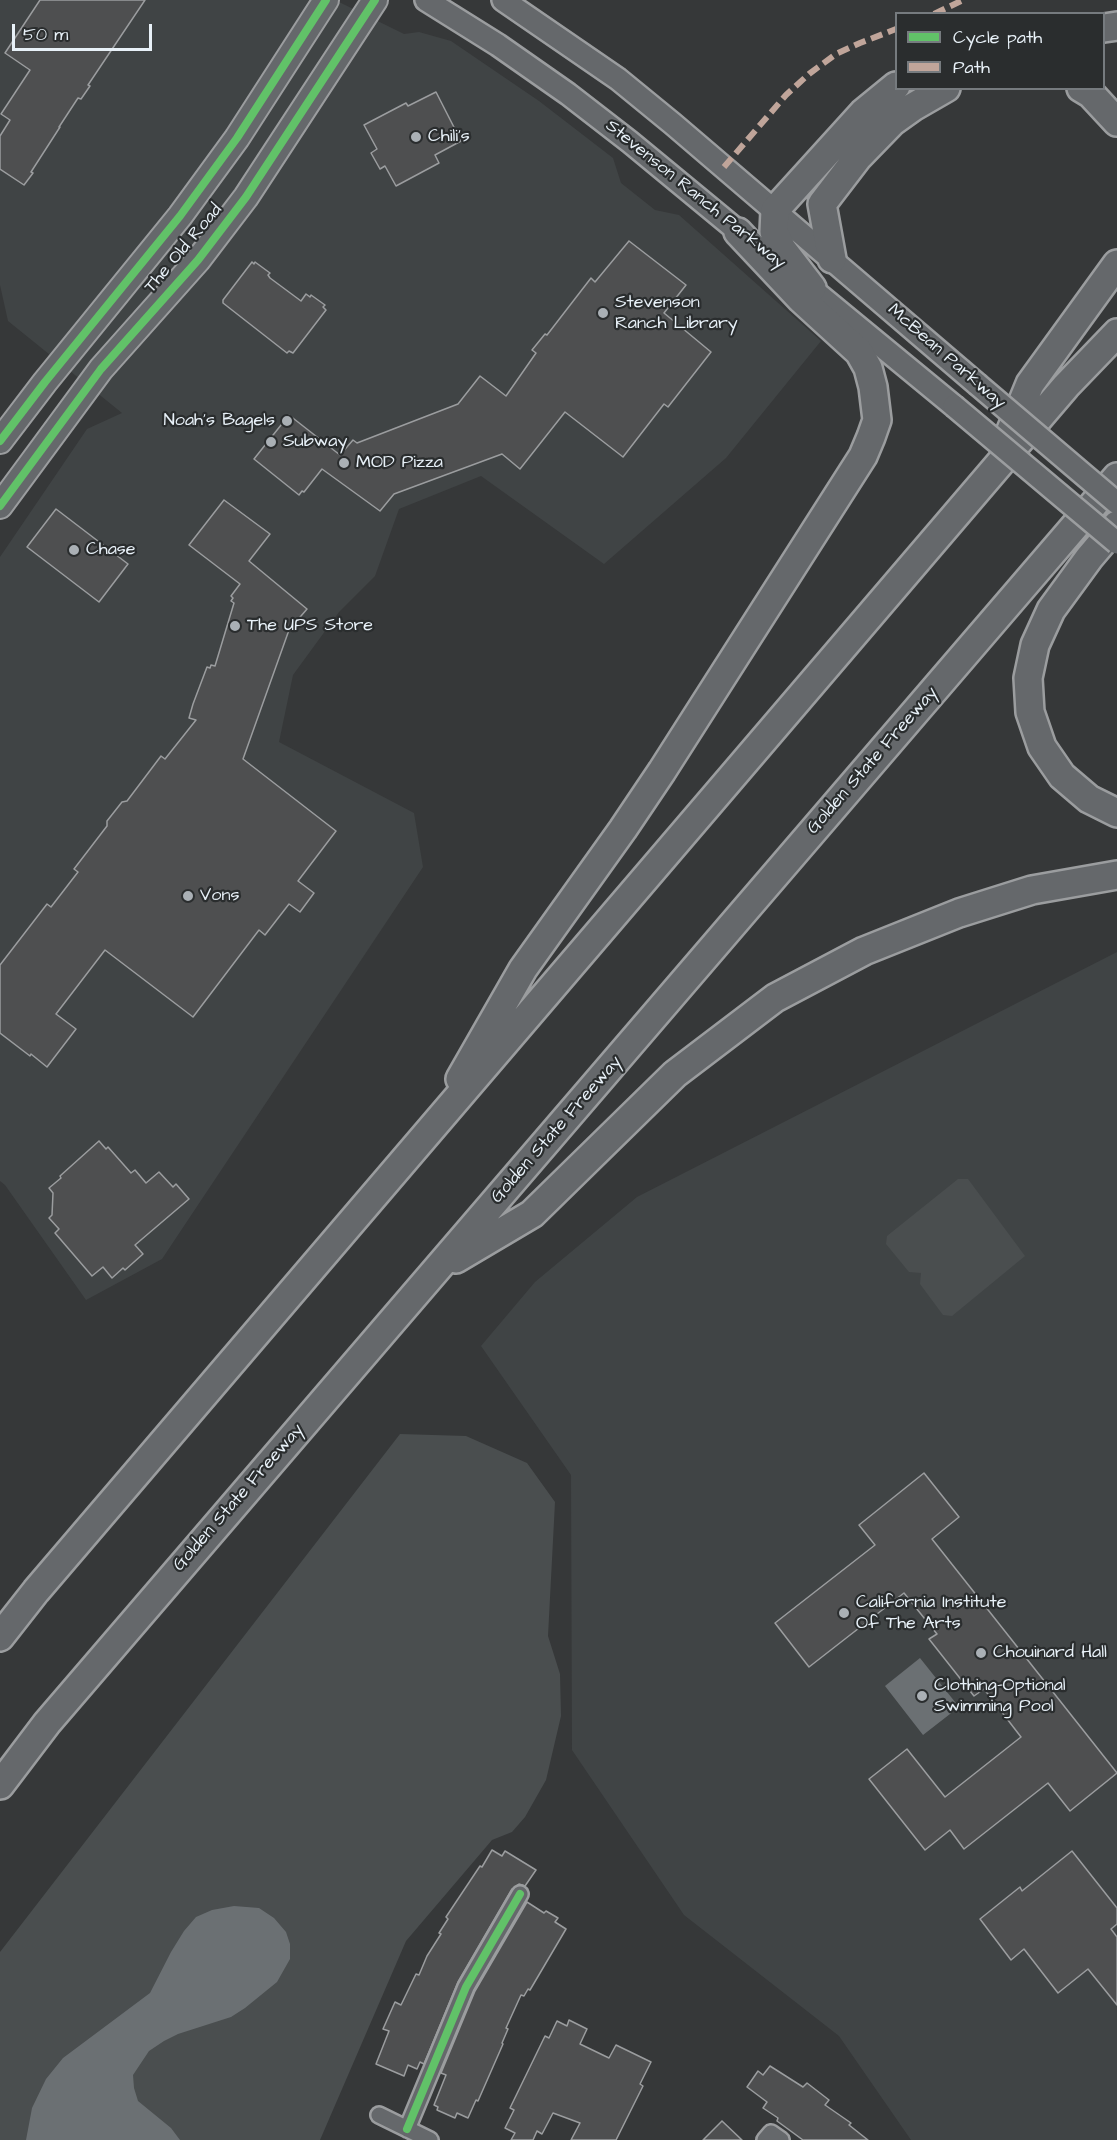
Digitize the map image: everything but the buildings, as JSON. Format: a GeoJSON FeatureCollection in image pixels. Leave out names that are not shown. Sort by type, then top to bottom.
{"type":"FeatureCollection","features":[{"type":"Feature","properties":{"kind":"highway"},"geometry":{"type":"LineString","coordinates":[[813,289],[782,249],[774,232],[775,210],[864,112],[895,88]]}},
{"type":"Feature","properties":{"kind":"highway"},"geometry":{"type":"LineString","coordinates":[[832,259],[822,204],[858,157],[892,122],[942,90]]}},
{"type":"Feature","properties":{"kind":"highway"},"geometry":{"type":"LineString","coordinates":[[1084,90],[1091,94],[1117,122]]}},
{"type":"Feature","properties":{"kind":"highway"},"geometry":{"type":"LineString","coordinates":[[429,1134],[523,969],[662,771],[863,456],[877,420],[868,368],[858,352],[801,299],[738,232]]}},
{"type":"Feature","properties":{"kind":"highway"},"geometry":{"type":"LineString","coordinates":[[994,471],[1030,384],[1117,264]]}},
{"type":"Feature","properties":{"kind":"highway"},"geometry":{"type":"LineString","coordinates":[[0,1637],[36,1591],[429,1134],[1066,386],[1117,333]]}},
{"type":"Feature","properties":{"kind":"highway","name":"Golden State Freeway"},"geometry":{"type":"LineString","coordinates":[[0,1785],[47,1723],[1117,477]]}},
{"type":"Feature","properties":{"kind":"highway"},"geometry":{"type":"LineString","coordinates":[[1117,525],[1089,558],[1052,610],[1035,645],[1028,678],[1030,712],[1042,747],[1062,776],[1089,799],[1117,813]]}},
{"type":"Feature","properties":{"kind":"highway"},"geometry":{"type":"LineString","coordinates":[[435,1272],[531,1214],[675,1074],[776,998],[864,951],[959,913],[1032,890],[1117,875]]}},
{"type":"Feature","properties":{"kind":"main road","name":"The Old Road"},"geometry":{"type":"LineString","coordinates":[[0,441],[180,216],[237,138],[326,0]]}},
{"type":"Feature","properties":{"kind":"main road","name":"The Old Road"},"geometry":{"type":"LineString","coordinates":[[0,506],[101,369],[198,260],[246,197],[375,0]]}},
{"type":"Feature","properties":{"kind":"main road","name":"Stevenson Ranch Parkway"},"geometry":{"type":"LineString","coordinates":[[426,0],[498,45],[568,94],[647,155],[738,232],[813,289],[954,406]]}},
{"type":"Feature","properties":{"kind":"main road"},"geometry":{"type":"LineString","coordinates":[[503,0],[618,79],[775,210]]}},
{"type":"Feature","properties":{"kind":"main road","name":"McBean Parkway"},"geometry":{"type":"LineString","coordinates":[[775,210],[1117,503]]}},
{"type":"Feature","properties":{"kind":"main road","name":"McBean Parkway"},"geometry":{"type":"LineString","coordinates":[[954,406],[1117,543]]}},
{"type":"Feature","properties":{"kind":"street"},"geometry":{"type":"LineString","coordinates":[[407,2129],[466,1987],[520,1894]]}},
{"type":"Feature","properties":{"kind":"street"},"geometry":{"type":"LineString","coordinates":[[379,2115],[430,2140]]}},
{"type":"Feature","properties":{"kind":"street"},"geometry":{"type":"LineString","coordinates":[[765,2140],[771,2133],[781,2140]]}},
{"type":"Feature","properties":{"kind":"shaded area"},"geometry":{"type":"Polygon","coordinates":[[[0,0],[335,0],[404,34],[419,32],[451,41],[539,101],[613,158],[621,183],[655,210],[679,215],[821,341],[726,458],[604,564],[481,476],[399,509],[375,576],[339,612],[293,675],[279,742],[414,813],[423,867],[162,1259],[86,1300],[0,1181],[0,557],[87,429],[122,413],[8,321],[0,285],[0,0]]]}},
{"type":"Feature","properties":{"kind":"shaded area","name":"California Institute Of The Arts"},"geometry":{"type":"Polygon","coordinates":[[[1117,952],[1117,2140],[911,2140],[839,2036],[684,1915],[572,1750],[571,1475],[481,1346],[535,1282],[637,1197],[1117,952]]]}},
{"type":"Feature","properties":{"kind":"shaded area"},"geometry":{"type":"Polygon","coordinates":[[[958,1179],[968,1179],[1025,1256],[952,1316],[943,1315],[920,1284],[921,1273],[909,1272],[886,1244],[887,1236],[958,1179]]]}},
{"type":"Feature","properties":{"kind":"shaded area"},"geometry":{"type":"Polygon","coordinates":[[[400,1434],[466,1436],[527,1463],[555,1502],[548,1636],[560,1674],[561,1716],[546,1780],[525,1817],[512,1832],[492,1840],[406,1941],[320,2140],[0,2140],[0,1952],[400,1434]]]}},
{"type":"Feature","properties":{"kind":"shaded area","name":"Clothing-Optional Swimming Pool"},"geometry":{"type":"Polygon","coordinates":[[[920,1658],[959,1707],[923,1735],[885,1686],[920,1658]]]}},
{"type":"Feature","properties":{"kind":"shaded area"},"geometry":{"type":"Polygon","coordinates":[[[234,1906],[259,1908],[274,1918],[286,1932],[290,1944],[290,1959],[277,1982],[245,2008],[231,2017],[178,2034],[164,2041],[149,2051],[133,2075],[138,2101],[171,2128],[180,2140],[26,2140],[32,2108],[46,2079],[63,2058],[150,1993],[171,1952],[196,1917],[212,1910],[234,1906]]]}},
{"type":"Feature","properties":{"kind":"marked path"},"geometry":{"type":"LineString","coordinates":[[938,12],[963,0]]}},
{"type":"Feature","properties":{"kind":"marked path"},"geometry":{"type":"LineString","coordinates":[[724,167],[786,95],[809,74],[836,54],[895,29]]}},
{"type":"Feature","properties":{"kind":"cycle path"},"geometry":{"type":"LineString","coordinates":[[0,441],[180,216],[237,138],[326,0]]}},
{"type":"Feature","properties":{"kind":"cycle path"},"geometry":{"type":"LineString","coordinates":[[0,506],[101,369],[198,260],[246,197],[375,0]]}},
{"type":"Feature","properties":{"kind":"cycle path"},"geometry":{"type":"LineString","coordinates":[[407,2129],[466,1987],[520,1894]]}},
{"type":"Feature","properties":{"kind":"place","name":"Chili's"},"geometry":{"type":"Point","coordinates":[416,137]}},
{"type":"Feature","properties":{"kind":"place","name":"Stevenson Ranch Library"},"geometry":{"type":"Point","coordinates":[603,313]}},
{"type":"Feature","properties":{"kind":"place","name":"Noah's Bagels"},"geometry":{"type":"Point","coordinates":[287,421]}},
{"type":"Feature","properties":{"kind":"place","name":"Subway"},"geometry":{"type":"Point","coordinates":[271,442]}},
{"type":"Feature","properties":{"kind":"place","name":"MOD Pizza"},"geometry":{"type":"Point","coordinates":[344,463]}},
{"type":"Feature","properties":{"kind":"place","name":"Chase"},"geometry":{"type":"Point","coordinates":[74,550]}},
{"type":"Feature","properties":{"kind":"place","name":"The UPS Store"},"geometry":{"type":"Point","coordinates":[235,626]}},
{"type":"Feature","properties":{"kind":"place","name":"Vons"},"geometry":{"type":"Point","coordinates":[188,896]}},
{"type":"Feature","properties":{"kind":"place","name":"California Institute Of The Arts"},"geometry":{"type":"Point","coordinates":[844,1613]}},
{"type":"Feature","properties":{"kind":"place","name":"Chouinard Hall"},"geometry":{"type":"Point","coordinates":[981,1653]}},
{"type":"Feature","properties":{"kind":"place","name":"Clothing-Optional Swimming Pool"},"geometry":{"type":"Point","coordinates":[922,1696]}}]}
